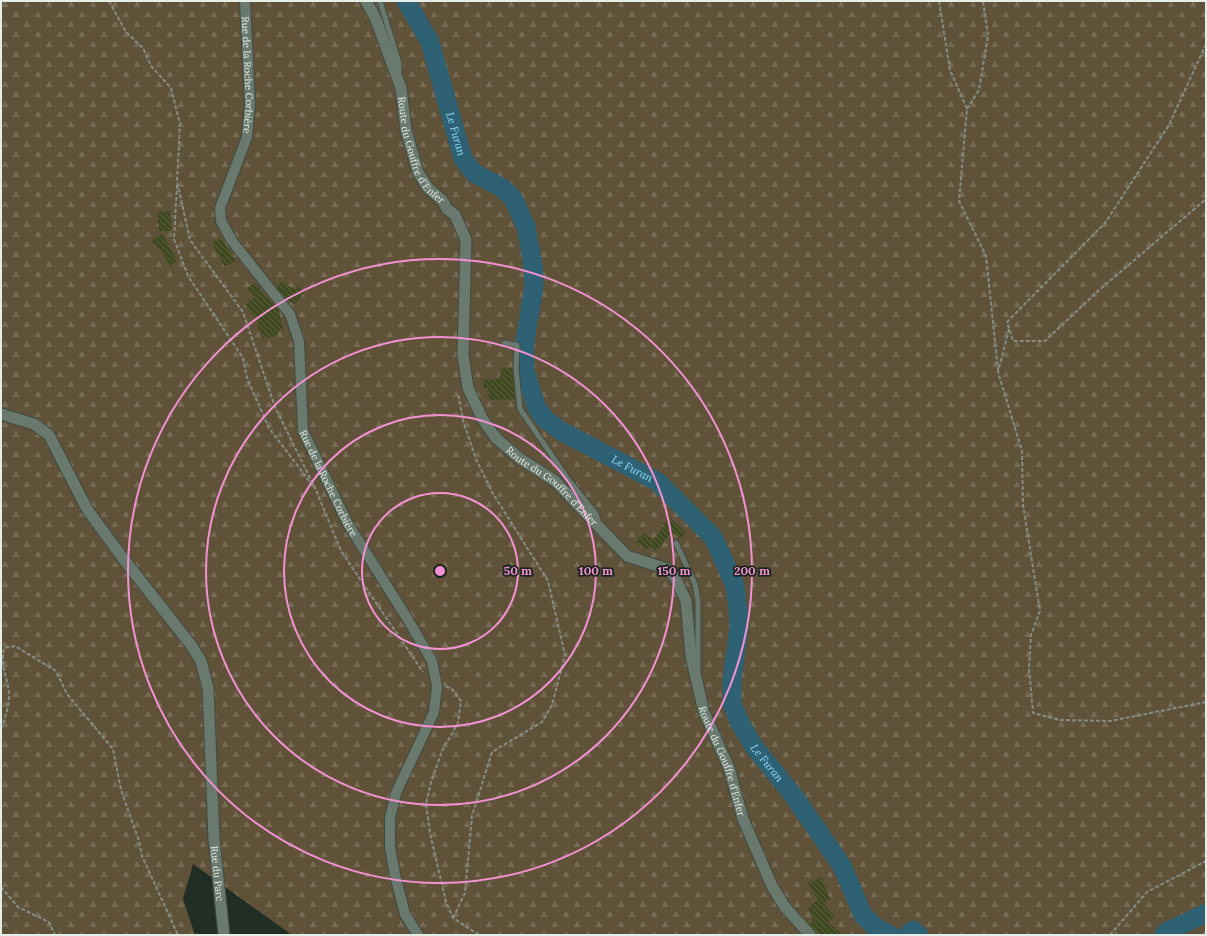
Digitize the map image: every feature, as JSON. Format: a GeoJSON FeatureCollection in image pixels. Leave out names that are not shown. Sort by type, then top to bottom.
{"type":"FeatureCollection","features":[{"type":"Feature","properties":{"kind":"street","name":"Rue de la Roche Corbière"},"geometry":{"type":"LineString","coordinates":[[245,1],[250,104],[248,137],[220,208],[221,221],[232,241],[290,314],[299,341],[303,431],[348,524],[432,661],[437,686],[434,712],[396,792],[390,818],[390,847],[395,875],[406,914],[418,935]]}},
{"type":"Feature","properties":{"kind":"street","name":"Route du Gouffre d'Enfer"},"geometry":{"type":"LineString","coordinates":[[366,1],[375,17],[400,85],[406,130],[418,172],[428,188],[442,200],[447,209],[455,215],[466,240],[463,355],[468,388],[482,418],[494,437],[519,458],[555,481],[601,527],[616,546],[627,556],[667,569],[675,577],[686,601],[691,656],[704,712],[729,768],[743,819],[772,886],[785,907],[810,935]]}},
{"type":"Feature","properties":{"kind":"street","name":"Rue du Parc"},"geometry":{"type":"LineString","coordinates":[[1,414],[34,424],[49,435],[87,509],[122,557],[191,645],[201,661],[208,688],[213,811],[224,935]]}},
{"type":"Feature","properties":{"kind":"lane"},"geometry":{"type":"LineString","coordinates":[[380,1],[399,63],[400,85]]}},
{"type":"Feature","properties":{"kind":"lane"},"geometry":{"type":"LineString","coordinates":[[504,343],[517,345],[516,369],[520,408],[568,479],[596,514],[601,527]]}},
{"type":"Feature","properties":{"kind":"lane"},"geometry":{"type":"LineString","coordinates":[[676,543],[695,584],[698,601],[700,661],[697,685]]}},
{"type":"Feature","properties":{"kind":"path"},"geometry":{"type":"LineString","coordinates":[[109,1],[126,32],[143,48],[151,66],[171,88],[180,124],[174,239],[188,276],[243,358],[247,378],[269,428],[316,490]]}},
{"type":"Feature","properties":{"kind":"path"},"geometry":{"type":"LineString","coordinates":[[939,1],[950,70],[968,109]]}},
{"type":"Feature","properties":{"kind":"path"},"geometry":{"type":"LineString","coordinates":[[983,1],[988,36],[978,90],[968,109],[959,201],[986,256],[998,372],[1022,451],[1023,505],[1040,611],[1031,635],[1029,668],[1033,713],[1060,720],[1110,721],[1206,702]]}},
{"type":"Feature","properties":{"kind":"path"},"geometry":{"type":"LineString","coordinates":[[1206,44],[1169,125],[1105,223],[1007,322],[1014,341],[1045,341],[1098,291],[1206,199]]}},
{"type":"Feature","properties":{"kind":"path"},"geometry":{"type":"LineString","coordinates":[[177,181],[190,240]]}},
{"type":"Feature","properties":{"kind":"path"},"geometry":{"type":"LineString","coordinates":[[998,372],[1009,327]]}},
{"type":"Feature","properties":{"kind":"path"},"geometry":{"type":"LineString","coordinates":[[453,918],[465,893],[472,816],[492,752],[542,722],[552,705],[565,655],[548,581],[492,492],[476,459],[464,424],[457,387]]}},
{"type":"Feature","properties":{"kind":"path"},"geometry":{"type":"LineString","coordinates":[[1,729],[7,711],[9,695],[2,661],[4,648],[15,646],[56,671],[67,694],[113,749],[121,790],[139,841],[142,856],[170,913],[178,935]]}},
{"type":"Feature","properties":{"kind":"path"},"geometry":{"type":"LineString","coordinates":[[437,686],[451,688],[461,700],[458,724],[442,751],[431,782],[426,804],[430,833],[446,902],[453,918],[479,935]]}},
{"type":"Feature","properties":{"kind":"path"},"geometry":{"type":"LineString","coordinates":[[1110,935],[1147,892],[1206,861]]}},
{"type":"Feature","properties":{"kind":"path"},"geometry":{"type":"LineString","coordinates":[[1,887],[18,907],[49,922],[55,935]]}},
{"type":"Feature","properties":{"kind":"green space"},"geometry":{"type":"Polygon","coordinates":[[[1,1],[1206,1],[1206,935],[292,935],[193,864],[183,899],[195,935],[1,935],[1,1]]]}},
{"type":"Feature","properties":{"kind":"building"},"geometry":{"type":"Polygon","coordinates":[[[171,211],[171,231],[159,231],[157,212],[171,211]]]}},
{"type":"Feature","properties":{"kind":"building"},"geometry":{"type":"Polygon","coordinates":[[[162,234],[177,261],[170,266],[159,248],[157,249],[152,240],[162,234]]]}},
{"type":"Feature","properties":{"kind":"building"},"geometry":{"type":"Polygon","coordinates":[[[221,238],[236,261],[225,267],[212,243],[221,238]]]}},
{"type":"Feature","properties":{"kind":"building"},"geometry":{"type":"Polygon","coordinates":[[[281,281],[295,290],[299,285],[304,293],[295,304],[287,300],[277,288],[281,281]]]}},
{"type":"Feature","properties":{"kind":"building"},"geometry":{"type":"Polygon","coordinates":[[[255,283],[279,311],[283,330],[277,331],[277,336],[262,338],[257,324],[259,323],[245,304],[255,297],[247,288],[255,283]]]}},
{"type":"Feature","properties":{"kind":"building"},"geometry":{"type":"Polygon","coordinates":[[[501,368],[512,368],[515,399],[489,400],[488,388],[484,388],[483,380],[499,379],[501,368]]]}},
{"type":"Feature","properties":{"kind":"building"},"geometry":{"type":"Polygon","coordinates":[[[669,517],[686,532],[681,539],[672,532],[656,551],[650,546],[646,550],[636,542],[644,533],[653,540],[669,517]]]}},
{"type":"Feature","properties":{"kind":"building"},"geometry":{"type":"Polygon","coordinates":[[[821,877],[830,899],[823,903],[835,917],[828,922],[842,935],[820,935],[809,924],[814,920],[808,908],[818,900],[808,883],[821,877]]]}},
{"type":"Feature","properties":{"kind":"waterway","name":"Le Furan"},"geometry":{"type":"LineString","coordinates":[[406,1],[430,42],[463,159],[474,173],[501,187],[513,198],[526,227],[533,265],[534,286],[524,348],[525,371],[537,408],[545,419],[561,431],[658,482],[713,537],[734,583],[738,608],[739,628],[732,679],[732,704],[740,723],[755,748],[793,795],[842,866],[863,915],[875,927],[890,935]]}},
{"type":"Feature","properties":{"kind":"waterway","name":"Le Furan"},"geometry":{"type":"LineString","coordinates":[[1164,935],[1166,932],[1206,913]]}},
{"type":"Feature","properties":{"kind":"waterway","name":"Le Furan"},"geometry":{"type":"LineString","coordinates":[[907,935],[913,930],[919,935]]}}]}
